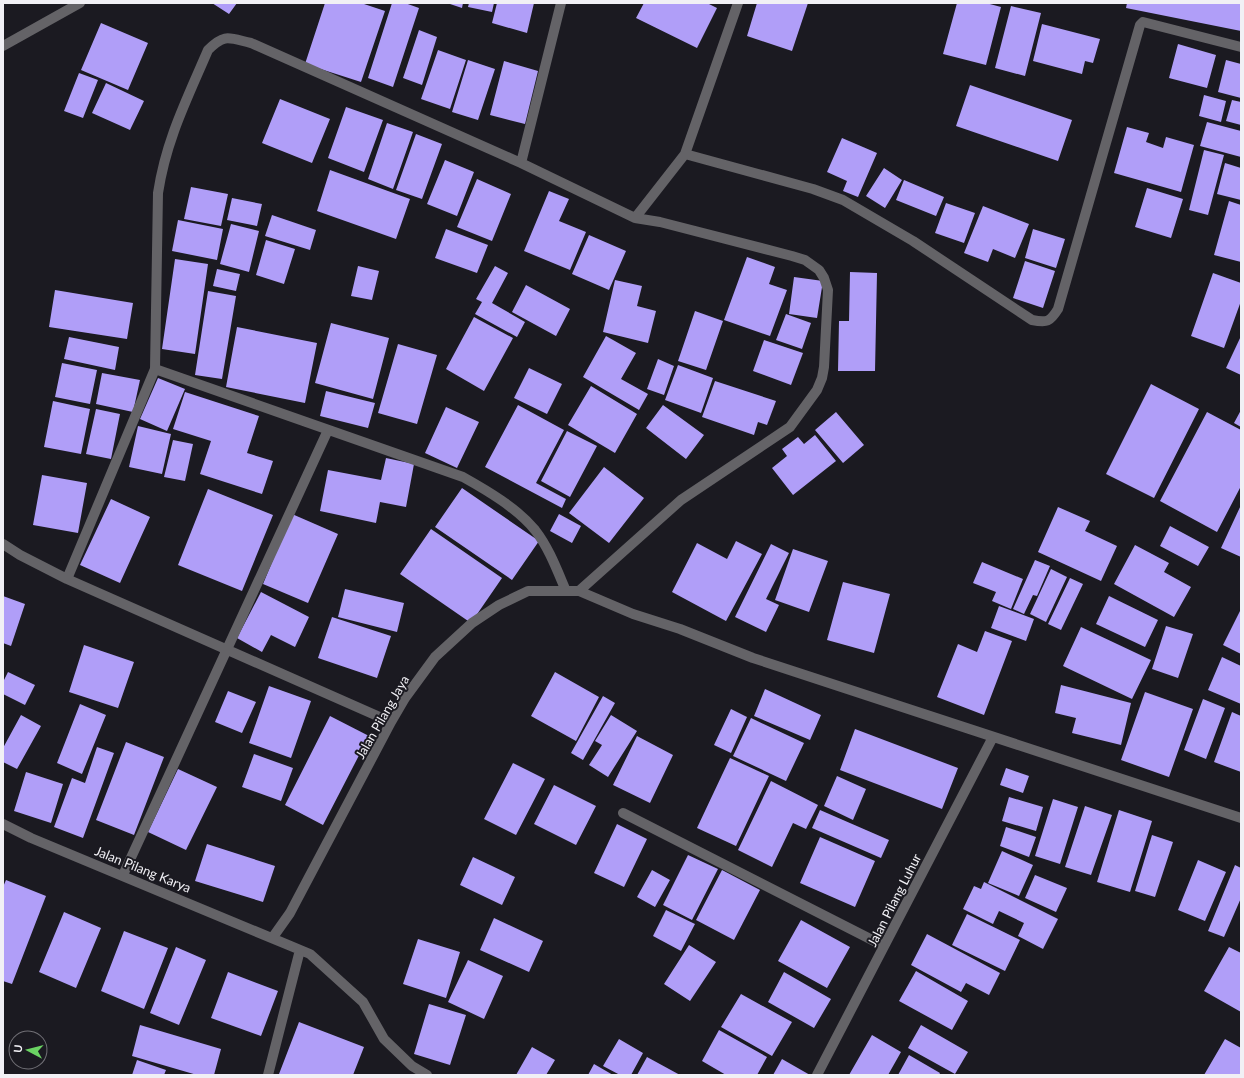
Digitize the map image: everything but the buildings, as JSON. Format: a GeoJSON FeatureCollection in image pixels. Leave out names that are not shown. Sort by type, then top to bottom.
{"type":"FeatureCollection","features":[{"type":"Feature","properties":{"kind":"street"},"geometry":{"type":"LineString","coordinates":[[3,46],[80,3]]}},
{"type":"Feature","properties":{"kind":"street"},"geometry":{"type":"LineString","coordinates":[[521,163],[561,3]]}},
{"type":"Feature","properties":{"kind":"street"},"geometry":{"type":"LineString","coordinates":[[635,218],[685,154],[738,3]]}},
{"type":"Feature","properties":{"kind":"street"},"geometry":{"type":"LineString","coordinates":[[685,154],[813,189],[843,200],[913,241],[1032,320],[1040,322],[1048,321],[1052,319],[1058,309],[1140,25],[1143,22],[1241,47]]}},
{"type":"Feature","properties":{"kind":"street"},"geometry":{"type":"LineString","coordinates":[[67,579],[156,369],[158,193],[161,170],[173,129],[208,50],[218,41],[226,38],[251,42],[521,163],[635,218],[660,222],[792,256],[805,260],[820,270],[828,290],[824,367],[817,390],[801,415],[790,427],[681,500],[580,591],[633,614],[680,629],[753,658],[1241,818]]}},
{"type":"Feature","properties":{"kind":"street"},"geometry":{"type":"LineString","coordinates":[[156,369],[464,477],[487,491],[515,512],[535,530],[547,548],[566,591]]}},
{"type":"Feature","properties":{"kind":"street"},"geometry":{"type":"LineString","coordinates":[[123,875],[328,430]]}},
{"type":"Feature","properties":{"kind":"street"},"geometry":{"type":"LineString","coordinates":[[3,544],[20,555],[67,579],[227,648],[390,722]]}},
{"type":"Feature","properties":{"kind":"street","name":"Jalan Pilang Jaya"},"geometry":{"type":"LineString","coordinates":[[273,937],[290,913],[390,722],[405,698],[435,657],[472,623],[499,605],[528,591],[580,591]]}},
{"type":"Feature","properties":{"kind":"street","name":"Jalan Pilang Luhur"},"geometry":{"type":"LineString","coordinates":[[817,1075],[993,737]]}},
{"type":"Feature","properties":{"kind":"street"},"geometry":{"type":"LineString","coordinates":[[623,813],[884,946]]}},
{"type":"Feature","properties":{"kind":"street","name":"Jalan Pilang Karya"},"geometry":{"type":"LineString","coordinates":[[3,824],[31,838],[273,937],[305,952],[363,1002],[384,1039],[412,1066],[427,1075]]}},
{"type":"Feature","properties":{"kind":"street"},"geometry":{"type":"LineString","coordinates":[[268,1075],[305,952]]}}]}
